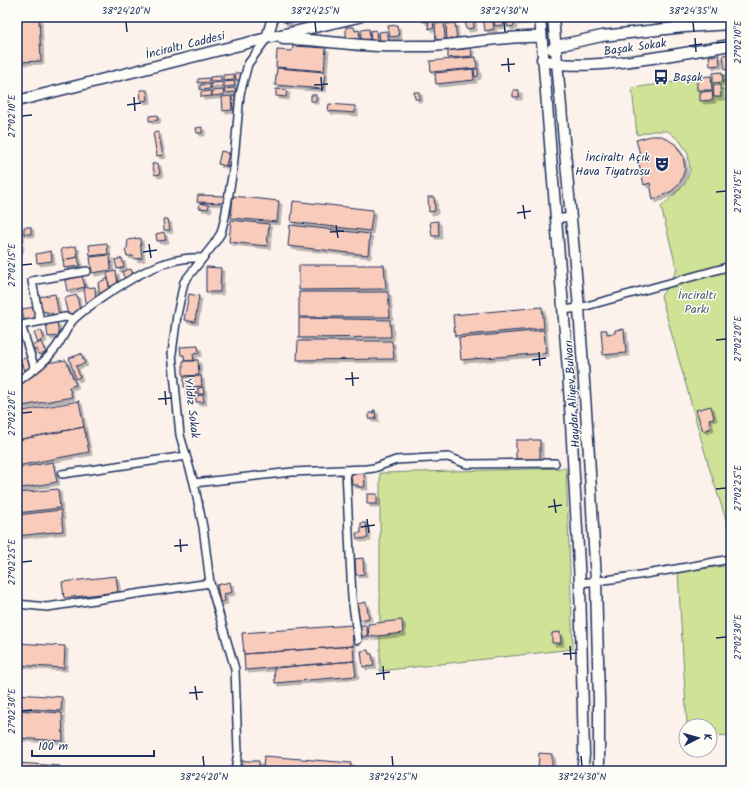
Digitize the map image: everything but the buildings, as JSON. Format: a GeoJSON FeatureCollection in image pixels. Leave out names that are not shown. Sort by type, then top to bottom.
{"type":"FeatureCollection","features":[{"type":"Feature","properties":{"kind":"main road","name":"Yıldız Sokak"},"geometry":{"type":"LineString","coordinates":[[267,38],[273,17]]}},
{"type":"Feature","properties":{"kind":"main road","name":"İnciraltı Caddesi"},"geometry":{"type":"LineString","coordinates":[[17,101],[267,38],[359,17]]}},
{"type":"Feature","properties":{"kind":"main road","name":"Haydar Aliyev Bulvarı"},"geometry":{"type":"LineString","coordinates":[[540,17],[542,58],[568,370],[580,583],[584,754],[582,771]]}},
{"type":"Feature","properties":{"kind":"main road","name":"Haydar Aliyev Bulvarı"},"geometry":{"type":"LineString","coordinates":[[553,17],[571,217],[589,455],[596,582],[599,700],[598,771]]}},
{"type":"Feature","properties":{"kind":"main road","name":"Başak Sokak"},"geometry":{"type":"LineString","coordinates":[[556,46],[602,36],[684,27],[731,24]]}},
{"type":"Feature","properties":{"kind":"main road"},"geometry":{"type":"LineString","coordinates":[[267,38],[304,39],[363,46],[422,46],[456,44],[527,36],[541,37]]}},
{"type":"Feature","properties":{"kind":"main road","name":"Başak Sokak"},"geometry":{"type":"LineString","coordinates":[[542,58],[557,64],[596,65],[731,45]]}},
{"type":"Feature","properties":{"kind":"main road"},"geometry":{"type":"LineString","coordinates":[[542,58],[556,46]]}},
{"type":"Feature","properties":{"kind":"street","name":"Yıldız Sokak"},"geometry":{"type":"LineString","coordinates":[[235,771],[238,752],[235,669],[210,583],[203,527],[194,483],[180,435],[172,353],[177,315],[184,282],[214,244],[221,233],[226,217],[233,170],[240,94],[248,64],[267,38]]}},
{"type":"Feature","properties":{"kind":"street"},"geometry":{"type":"LineString","coordinates":[[555,219],[571,217]]}},
{"type":"Feature","properties":{"kind":"street"},"geometry":{"type":"LineString","coordinates":[[17,382],[35,369],[54,350],[74,319],[126,281],[155,266],[187,258],[202,258]]}},
{"type":"Feature","properties":{"kind":"street"},"geometry":{"type":"LineString","coordinates":[[563,310],[578,308],[731,266]]}},
{"type":"Feature","properties":{"kind":"street"},"geometry":{"type":"LineString","coordinates":[[40,322],[32,281],[87,271]]}},
{"type":"Feature","properties":{"kind":"street"},"geometry":{"type":"LineString","coordinates":[[35,369],[21,325],[65,317],[74,319]]}},
{"type":"Feature","properties":{"kind":"street"},"geometry":{"type":"LineString","coordinates":[[62,474],[186,456]]}},
{"type":"Feature","properties":{"kind":"street"},"geometry":{"type":"LineString","coordinates":[[194,483],[292,472],[374,468],[396,460],[448,457],[467,464],[555,463]]}},
{"type":"Feature","properties":{"kind":"street"},"geometry":{"type":"LineString","coordinates":[[346,470],[352,598],[358,640]]}},
{"type":"Feature","properties":{"kind":"street"},"geometry":{"type":"LineString","coordinates":[[580,583],[641,576],[678,568],[731,560]]}},
{"type":"Feature","properties":{"kind":"street"},"geometry":{"type":"LineString","coordinates":[[17,604],[47,607],[210,583]]}},
{"type":"Feature","properties":{"kind":"green space","name":"İnciraltı Parkı"},"geometry":{"type":"Polygon","coordinates":[[[731,74],[731,535],[709,467],[661,296],[677,270],[661,207],[685,184],[690,171],[688,153],[680,141],[668,131],[652,131],[637,135],[632,88],[731,74]]]}},
{"type":"Feature","properties":{"kind":"green space"},"geometry":{"type":"Polygon","coordinates":[[[566,468],[573,649],[380,671],[380,473],[566,468]]]}},
{"type":"Feature","properties":{"kind":"green space"},"geometry":{"type":"Polygon","coordinates":[[[731,565],[731,735],[718,736],[718,718],[687,718],[678,572],[731,565]]]}},
{"type":"Feature","properties":{"kind":"place","name":"Başak"},"geometry":{"type":"Point","coordinates":[661,77]}},
{"type":"Feature","properties":{"kind":"place","name":"İnciraltı Açık Hava Tiyatrosu"},"geometry":{"type":"Point","coordinates":[662,164]}}]}
